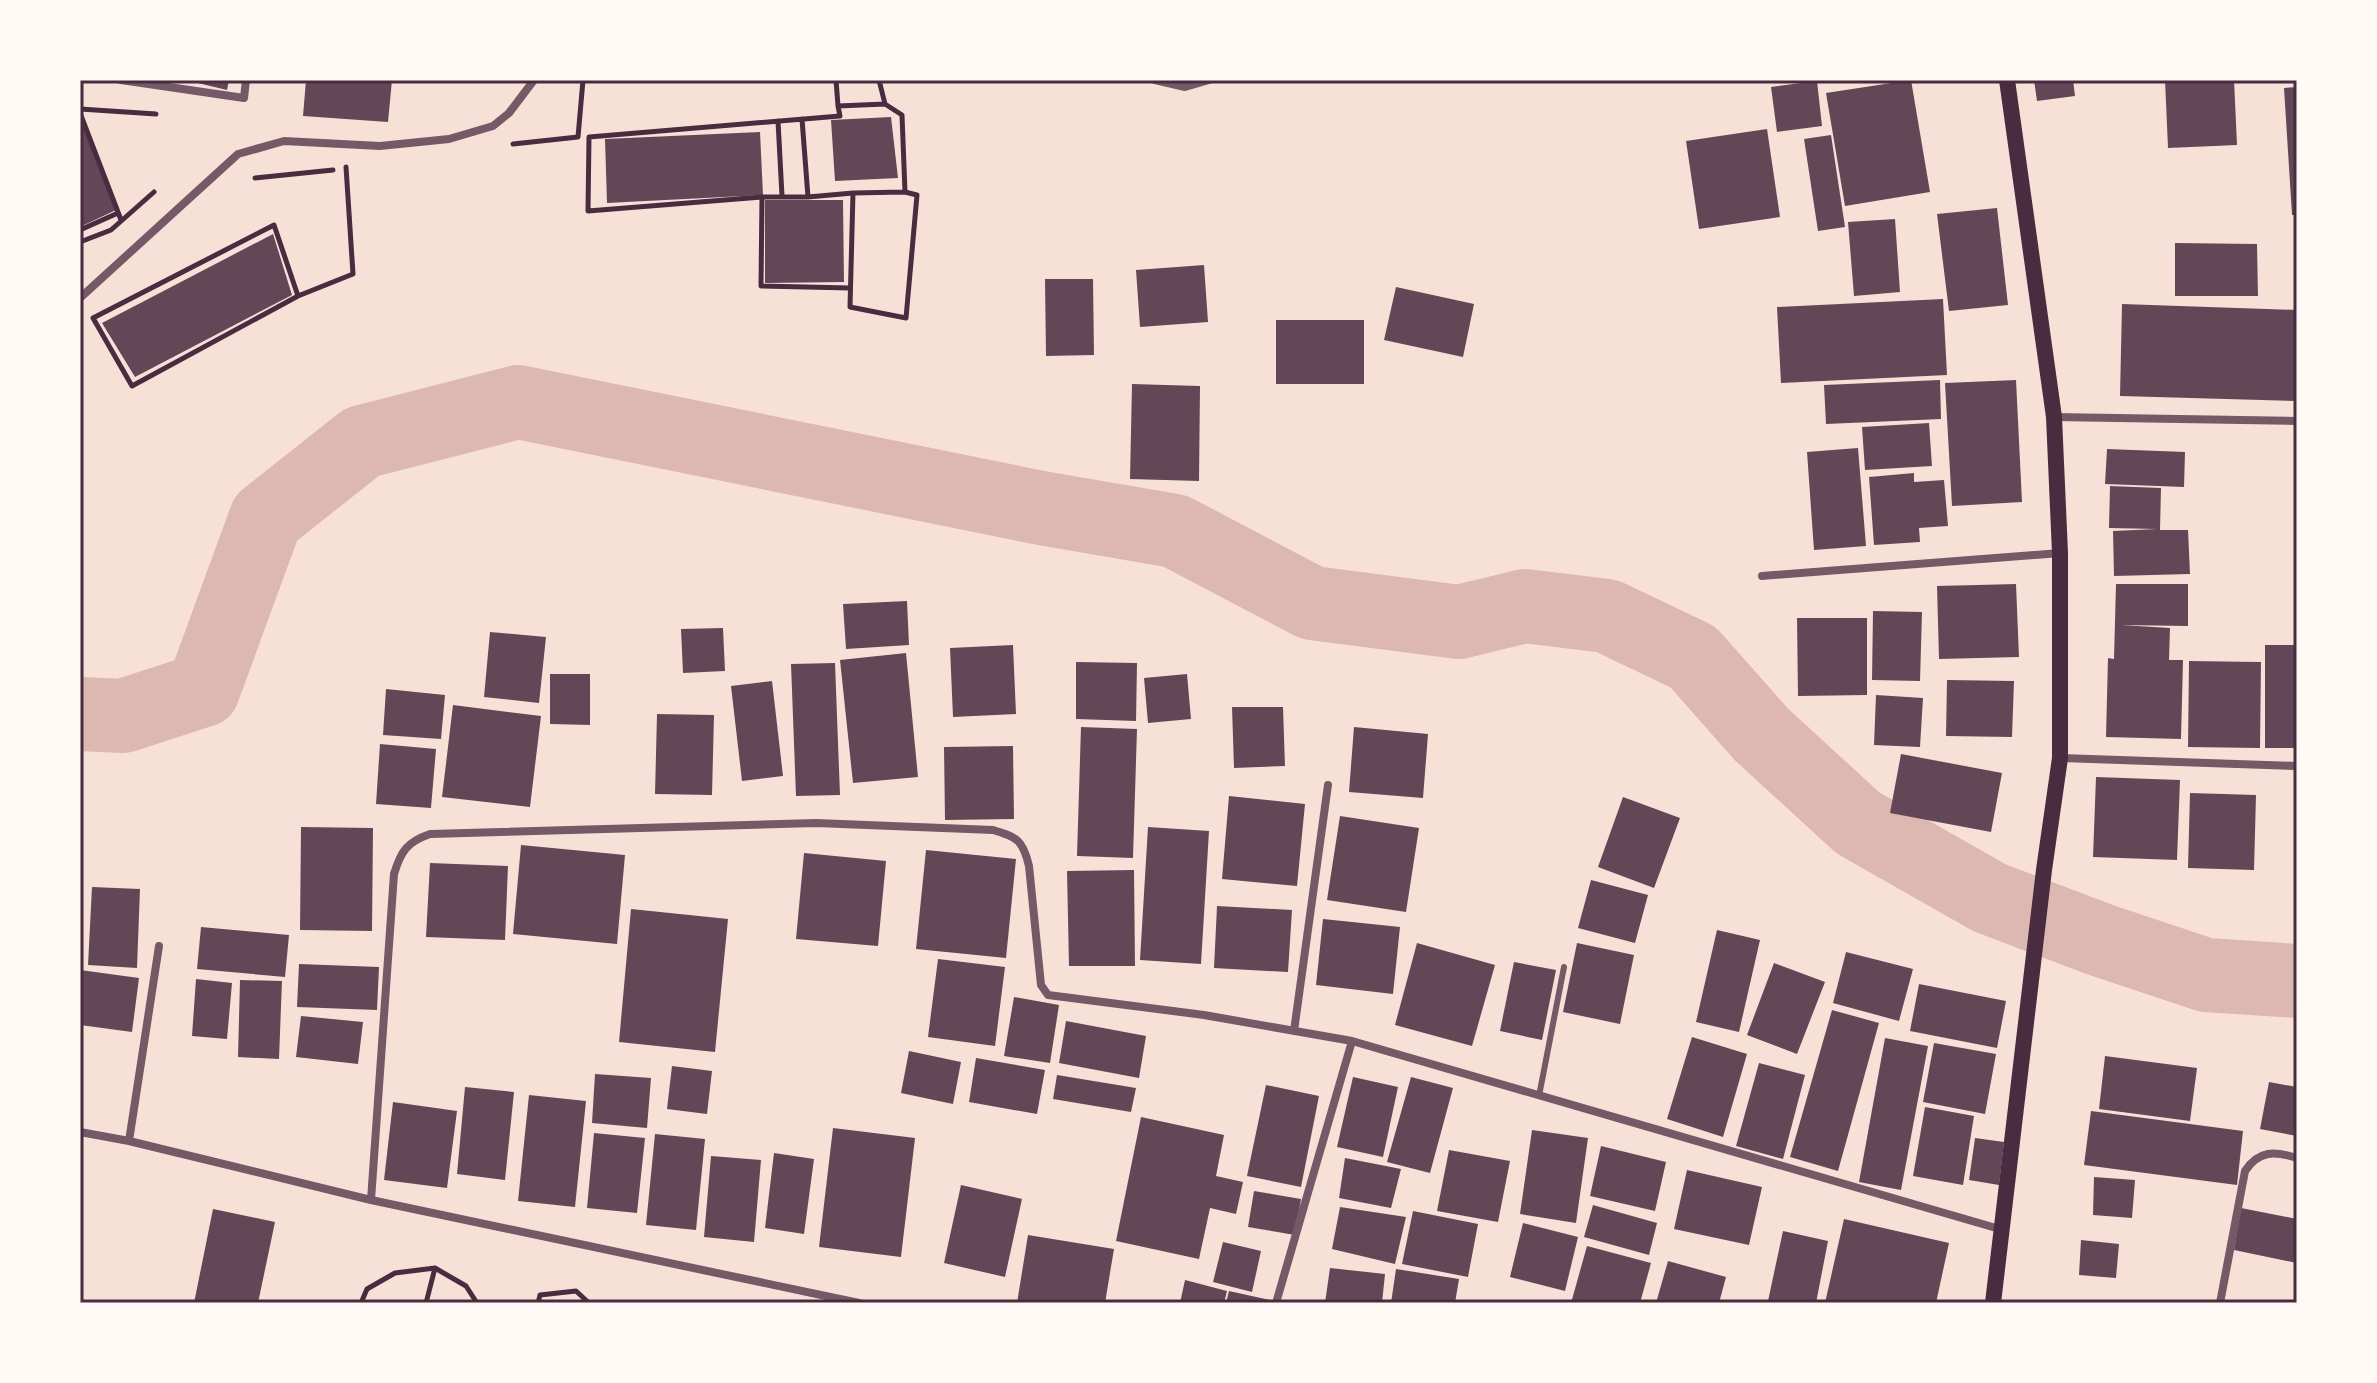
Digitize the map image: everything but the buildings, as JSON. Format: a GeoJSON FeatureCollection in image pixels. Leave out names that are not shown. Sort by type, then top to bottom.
{"type":"FeatureCollection","features":[{"type":"Feature","properties":{"kind":"main road"},"geometry":{"type":"LineString","coordinates":[[1993,1303],[2060,758],[2060,553],[2054,417],[2007,80]]}},
{"type":"Feature","properties":{"kind":"street"},"geometry":{"type":"LineString","coordinates":[[121,80],[244,98],[246,80]]}},
{"type":"Feature","properties":{"kind":"street"},"geometry":{"type":"LineString","coordinates":[[80,298],[238,154],[284,141],[380,146],[449,139],[493,126],[509,113],[534,80]]}},
{"type":"Feature","properties":{"kind":"street"},"geometry":{"type":"LineString","coordinates":[[1155,80],[1185,87],[1209,80]]}},
{"type":"Feature","properties":{"kind":"street"},"geometry":{"type":"LineString","coordinates":[[2054,417],[2297,421]]}},
{"type":"Feature","properties":{"kind":"street"},"geometry":{"type":"LineString","coordinates":[[1762,576],[2060,553]]}},
{"type":"Feature","properties":{"kind":"street"},"geometry":{"type":"LineString","coordinates":[[2060,758],[2297,766]]}},
{"type":"Feature","properties":{"kind":"street"},"geometry":{"type":"LineString","coordinates":[[1294,1031],[1328,785]]}},
{"type":"Feature","properties":{"kind":"street"},"geometry":{"type":"LineString","coordinates":[[371,1200],[394,874],[401,850],[415,839],[430,834],[816,823],[993,830],[1013,836],[1025,848],[1041,985],[1048,995],[1204,1015],[1352,1041],[2004,1230]]}},
{"type":"Feature","properties":{"kind":"street"},"geometry":{"type":"LineString","coordinates":[[129,1141],[159,946]]}},
{"type":"Feature","properties":{"kind":"street"},"geometry":{"type":"LineString","coordinates":[[1276,1303],[1352,1041]]}},
{"type":"Feature","properties":{"kind":"street"},"geometry":{"type":"LineString","coordinates":[[80,1132],[371,1200],[859,1303]]}},
{"type":"Feature","properties":{"kind":"street"},"geometry":{"type":"LineString","coordinates":[[2220,1303],[2245,1171],[2253,1160],[2264,1154],[2278,1152],[2297,1158]]}},
{"type":"Feature","properties":{"kind":"lane"},"geometry":{"type":"LineString","coordinates":[[1539,1096],[1564,967]]}},
{"type":"Feature","properties":{"kind":"path"},"geometry":{"type":"LineString","coordinates":[[578,137],[840,116],[836,80]]}},
{"type":"Feature","properties":{"kind":"path"},"geometry":{"type":"LineString","coordinates":[[879,80],[885,104]]}},
{"type":"Feature","properties":{"kind":"path"},"geometry":{"type":"LineString","coordinates":[[838,106],[885,104],[902,115],[905,192]]}},
{"type":"Feature","properties":{"kind":"path"},"geometry":{"type":"LineString","coordinates":[[80,113],[120,217]]}},
{"type":"Feature","properties":{"kind":"path"},"geometry":{"type":"LineString","coordinates":[[802,119],[808,197]]}},
{"type":"Feature","properties":{"kind":"path"},"geometry":{"type":"LineString","coordinates":[[778,121],[782,196]]}},
{"type":"Feature","properties":{"kind":"path"},"geometry":{"type":"LineString","coordinates":[[589,137],[588,211],[782,196],[808,197],[853,193],[905,192],[917,195],[906,318],[850,307],[853,193]]}},
{"type":"Feature","properties":{"kind":"path"},"geometry":{"type":"LineString","coordinates":[[298,296],[274,225],[93,318],[132,386],[298,296],[353,274],[346,167]]}},
{"type":"Feature","properties":{"kind":"path"},"geometry":{"type":"LineString","coordinates":[[762,197],[761,286],[850,288]]}},
{"type":"Feature","properties":{"kind":"path"},"geometry":{"type":"LineString","coordinates":[[80,242],[111,230],[120,217],[141,201]]}},
{"type":"Feature","properties":{"kind":"path"},"geometry":{"type":"LineString","coordinates":[[80,230],[120,217]]}},
{"type":"Feature","properties":{"kind":"path"},"geometry":{"type":"LineString","coordinates":[[361,1303],[367,1289],[395,1273],[435,1268],[466,1286],[477,1303]]}},
{"type":"Feature","properties":{"kind":"path"},"geometry":{"type":"LineString","coordinates":[[426,1303],[435,1268]]}},
{"type":"Feature","properties":{"kind":"path"},"geometry":{"type":"LineString","coordinates":[[538,1303],[540,1295],[576,1291],[589,1303]]}},
{"type":"Feature","properties":{"kind":"waterway"},"geometry":{"type":"LineString","coordinates":[[80,714],[123,716],[203,690],[266,518],[362,442],[518,402],[1041,508],[1175,531],[1312,603],[1459,622],[1525,606],[1607,616],[1693,657],[1761,734],[1858,823],[1990,898],[2206,975],[2297,981]]}}]}
